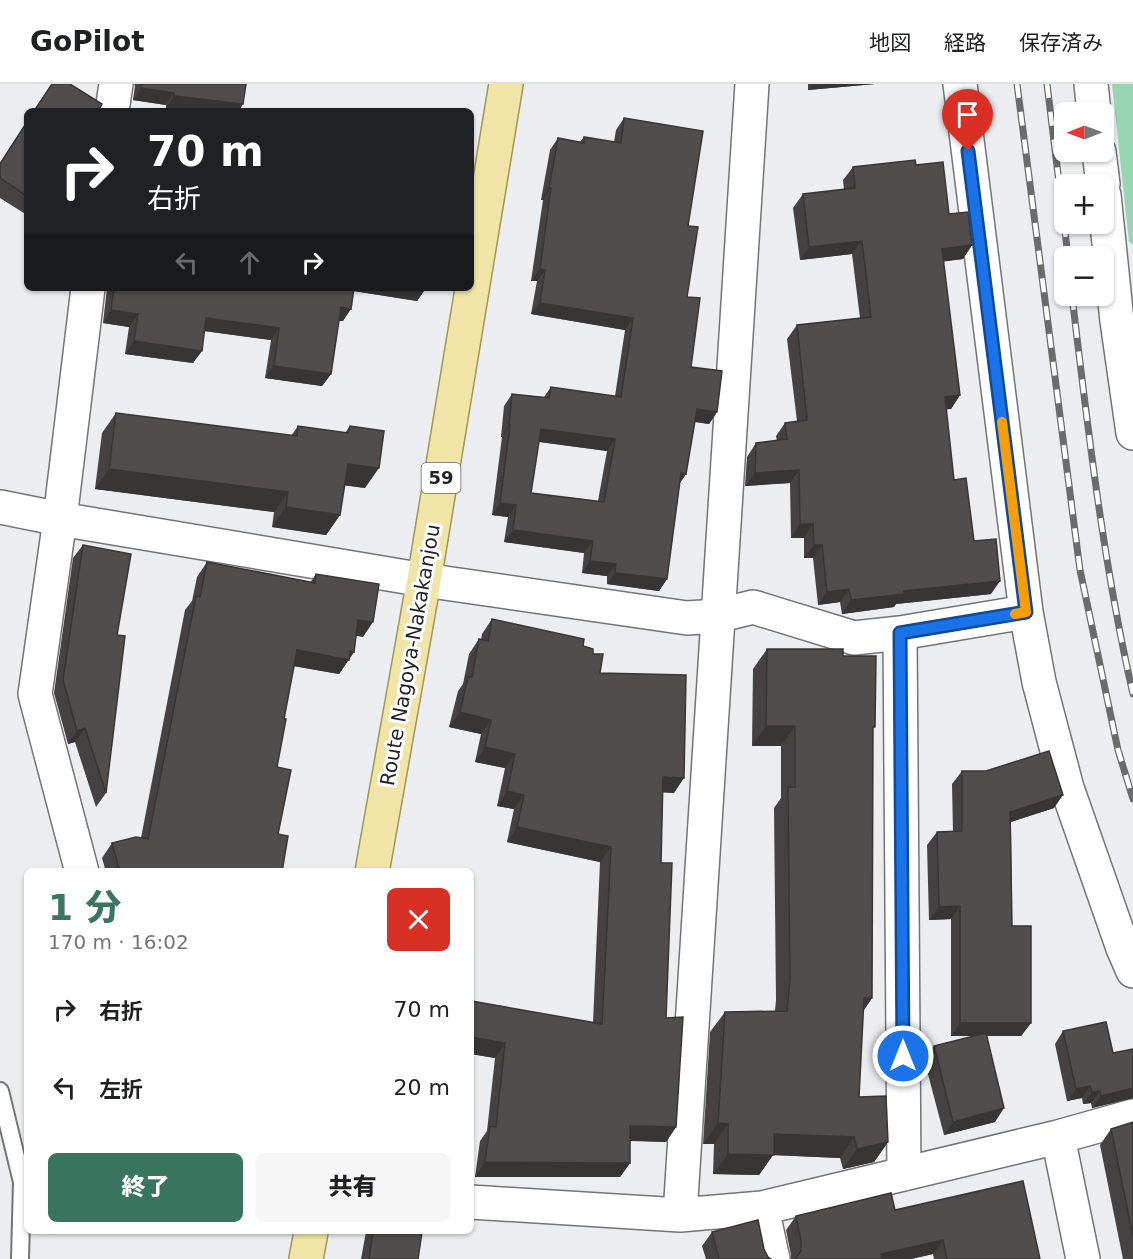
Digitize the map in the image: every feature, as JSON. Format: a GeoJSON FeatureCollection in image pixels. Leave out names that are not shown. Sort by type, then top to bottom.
{"type":"FeatureCollection","features":[{"type":"Feature","properties":{"kind":"main road","name":"Route Nagoya-Nakakanjou"},"geometry":{"type":"LineString","coordinates":[[474,278],[506,84]]}},
{"type":"Feature","properties":{"kind":"main road","name":"Route Nagoya-Nakakanjou"},"geometry":{"type":"LineString","coordinates":[[373,868],[424,580],[472,291]]}},
{"type":"Feature","properties":{"kind":"main road"},"geometry":{"type":"LineString","coordinates":[[306,1259],[311,1234]]}},
{"type":"Feature","properties":{"kind":"street"},"geometry":{"type":"LineString","coordinates":[[112,108],[116,84]]}},
{"type":"Feature","properties":{"kind":"street"},"geometry":{"type":"LineString","coordinates":[[680,1215],[752,84]]}},
{"type":"Feature","properties":{"kind":"street"},"geometry":{"type":"LineString","coordinates":[[960,84],[1026,612],[1039,682],[1067,788],[1123,948],[1133,970]]}},
{"type":"Feature","properties":{"kind":"street"},"geometry":{"type":"LineString","coordinates":[[1091,84],[1093,102]]}},
{"type":"Feature","properties":{"kind":"street"},"geometry":{"type":"LineString","coordinates":[[1113,234],[1124,280],[1117,321],[1133,433]]}},
{"type":"Feature","properties":{"kind":"street"},"geometry":{"type":"LineString","coordinates":[[81,868],[35,694],[60,519],[88,291]]}},
{"type":"Feature","properties":{"kind":"street"},"geometry":{"type":"LineString","coordinates":[[0,507],[424,580],[687,618],[717,616],[753,607],[854,638],[900,633],[1026,612]]}},
{"type":"Feature","properties":{"kind":"street"},"geometry":{"type":"LineString","coordinates":[[900,633],[904,1174]]}},
{"type":"Feature","properties":{"kind":"street"},"geometry":{"type":"LineString","coordinates":[[474,1202],[680,1215],[762,1208],[1058,1137],[1133,1116]]}},
{"type":"Feature","properties":{"kind":"street"},"geometry":{"type":"LineString","coordinates":[[1058,1137],[1083,1259]]}},
{"type":"Feature","properties":{"kind":"street"},"geometry":{"type":"LineString","coordinates":[[762,1208],[773,1259]]}},
{"type":"Feature","properties":{"kind":"lane"},"geometry":{"type":"LineString","coordinates":[[0,1091],[22,1182],[20,1259]]}},
{"type":"Feature","properties":{"kind":"green space"},"geometry":{"type":"Polygon","coordinates":[[[1112,84],[1133,84],[1133,245],[1129,242],[1112,84]]]}},
{"type":"Feature","properties":{"kind":"building"},"geometry":{"type":"Polygon","coordinates":[[[52,84],[70,84],[102,104],[100,108],[36,108],[52,84]]]}},
{"type":"Feature","properties":{"kind":"building"},"geometry":{"type":"Polygon","coordinates":[[[141,84],[246,84],[243,104],[174,96],[174,93],[141,88],[141,84]]]}},
{"type":"Feature","properties":{"kind":"building"},"geometry":{"type":"Polygon","coordinates":[[[624,118],[703,131],[688,226],[698,227],[687,297],[700,298],[691,367],[722,371],[717,412],[697,409],[686,474],[681,473],[667,579],[615,573],[616,564],[590,561],[593,541],[513,530],[516,505],[500,503],[512,394],[549,398],[551,387],[621,397],[633,318],[540,303],[545,270],[540,269],[551,188],[549,188],[558,138],[584,143],[584,137],[621,143],[624,118]],[[541,429],[531,493],[604,502],[615,439],[541,429]]]}},
{"type":"Feature","properties":{"kind":"building"},"geometry":{"type":"Polygon","coordinates":[[[24,127],[24,194],[0,178],[0,164],[24,127]]]}},
{"type":"Feature","properties":{"kind":"building"},"geometry":{"type":"Polygon","coordinates":[[[915,160],[916,165],[943,162],[949,214],[968,212],[972,245],[942,249],[960,395],[945,397],[954,480],[966,478],[974,541],[996,539],[1000,581],[904,591],[904,594],[851,600],[849,589],[827,592],[822,545],[814,545],[813,524],[800,524],[799,470],[755,473],[756,443],[787,439],[785,423],[807,420],[797,325],[871,317],[862,241],[809,247],[803,194],[855,188],[853,167],[915,160]]]}},
{"type":"Feature","properties":{"kind":"building"},"geometry":{"type":"Polygon","coordinates":[[[114,291],[354,291],[351,309],[341,307],[331,374],[274,366],[279,328],[206,318],[202,351],[134,341],[138,314],[111,310],[114,291]]]}},
{"type":"Feature","properties":{"kind":"building"},"geometry":{"type":"Polygon","coordinates":[[[116,413],[297,436],[298,426],[348,433],[350,426],[384,431],[379,468],[348,464],[340,515],[286,507],[288,492],[109,469],[116,413]]]}},
{"type":"Feature","properties":{"kind":"building"},"geometry":{"type":"Polygon","coordinates":[[[83,545],[131,554],[117,635],[125,636],[106,793],[85,728],[77,731],[63,680],[83,545]]]}},
{"type":"Feature","properties":{"kind":"building"},"geometry":{"type":"Polygon","coordinates":[[[207,562],[315,583],[316,574],[379,584],[373,622],[358,620],[354,652],[350,651],[349,660],[297,650],[277,767],[291,770],[278,834],[288,836],[283,868],[119,868],[112,843],[136,837],[148,839],[196,596],[200,597],[207,562]]]}},
{"type":"Feature","properties":{"kind":"building"},"geometry":{"type":"Polygon","coordinates":[[[492,619],[584,639],[583,646],[593,649],[593,654],[603,654],[600,673],[686,675],[684,778],[663,777],[661,863],[672,863],[666,1018],[683,1017],[676,1127],[630,1126],[630,1163],[485,1162],[490,1126],[496,1127],[505,1043],[474,1038],[474,1002],[602,1024],[611,847],[517,827],[524,795],[507,791],[515,754],[485,747],[491,720],[460,712],[468,677],[472,677],[479,639],[488,641],[492,619]]]}},
{"type":"Feature","properties":{"kind":"building"},"geometry":{"type":"Polygon","coordinates":[[[767,649],[843,649],[843,656],[876,656],[875,727],[873,727],[872,998],[864,998],[859,1097],[886,1096],[888,1142],[857,1149],[854,1137],[774,1134],[774,1155],[728,1154],[728,1124],[718,1123],[725,1012],[787,1011],[790,979],[788,787],[795,787],[795,726],[766,726],[767,649]]]}},
{"type":"Feature","properties":{"kind":"building"},"geometry":{"type":"Polygon","coordinates":[[[1049,751],[1063,795],[1010,812],[1012,926],[1031,926],[1031,1023],[960,1023],[960,906],[939,907],[937,832],[962,831],[962,771],[986,771],[1049,751]]]}},
{"type":"Feature","properties":{"kind":"building"},"geometry":{"type":"Polygon","coordinates":[[[1106,1022],[1113,1053],[1133,1049],[1133,1088],[1101,1096],[1100,1091],[1092,1092],[1090,1086],[1076,1089],[1063,1031],[1106,1022]]]}},
{"type":"Feature","properties":{"kind":"building"},"geometry":{"type":"Polygon","coordinates":[[[986,1033],[1004,1108],[953,1122],[934,1046],[986,1033]]]}},
{"type":"Feature","properties":{"kind":"building"},"geometry":{"type":"Polygon","coordinates":[[[1133,1122],[1133,1237],[1111,1129],[1133,1122]]]}},
{"type":"Feature","properties":{"kind":"building"},"geometry":{"type":"Polygon","coordinates":[[[1023,1181],[1040,1259],[947,1259],[943,1240],[881,1254],[882,1259],[795,1259],[801,1251],[796,1216],[891,1193],[895,1210],[1023,1181]]]}},
{"type":"Feature","properties":{"kind":"building"},"geometry":{"type":"Polygon","coordinates":[[[758,1220],[764,1249],[771,1259],[719,1259],[712,1232],[758,1220]]]}},
{"type":"Feature","properties":{"kind":"building"},"geometry":{"type":"Polygon","coordinates":[[[373,1234],[422,1234],[418,1259],[369,1259],[373,1234]]]}},
{"type":"Feature","properties":{"kind":"railway"},"geometry":{"type":"LineString","coordinates":[[1017,84],[1080,570],[1118,750],[1133,799]]}},
{"type":"Feature","properties":{"kind":"railway"},"geometry":{"type":"LineString","coordinates":[[1047,84],[1067,246]]}},
{"type":"Feature","properties":{"kind":"railway"},"geometry":{"type":"LineString","coordinates":[[1073,306],[1105,546],[1133,694]]}},
{"type":"Feature","properties":{"kind":"slow traffic"},"geometry":{"type":"LineString","coordinates":[[1002,422],[1026,612],[1015,614]]}},
{"type":"Feature","properties":{"kind":"route"},"geometry":{"type":"LineString","coordinates":[[903,1056],[900,633],[1026,612],[968,151]]}}]}
